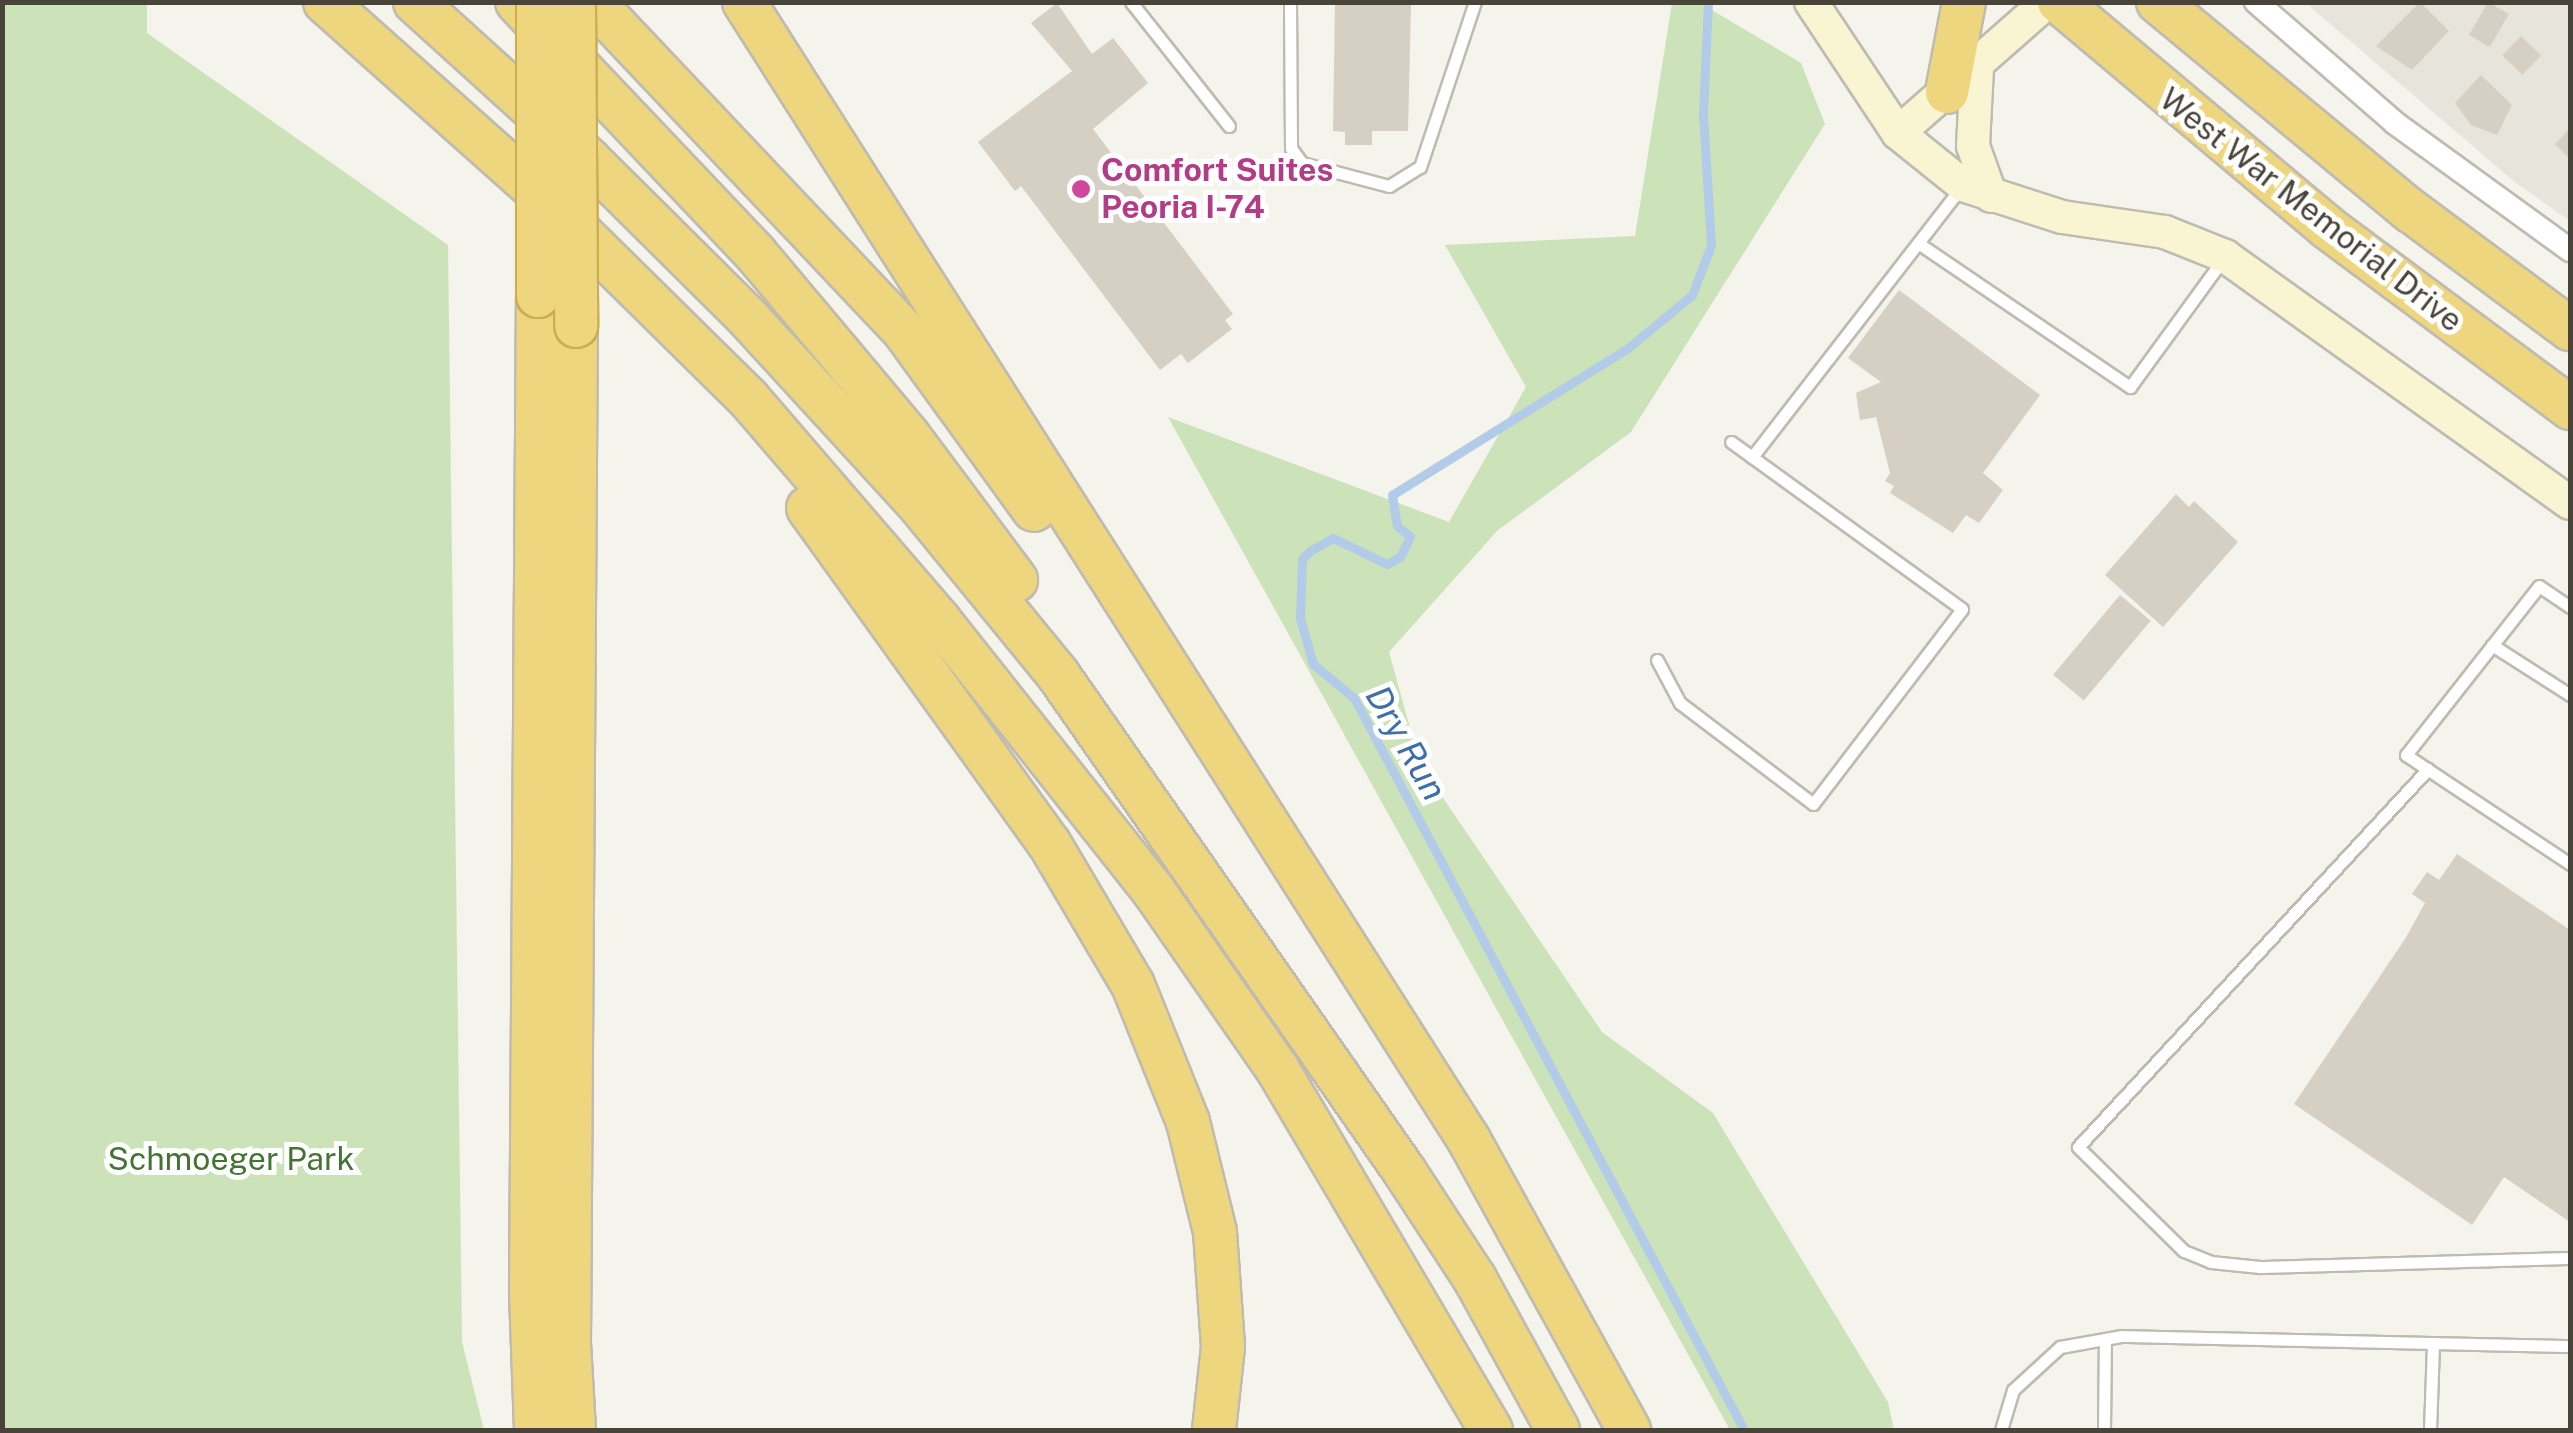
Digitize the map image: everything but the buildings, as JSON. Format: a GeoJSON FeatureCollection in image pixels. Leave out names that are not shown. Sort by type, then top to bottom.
{"type":"FeatureCollection","features":[{"type":"Feature","properties":{"kind":"highway"},"geometry":{"type":"LineString","coordinates":[[325,2],[534,188],[748,398],[940,620],[1176,922],[1340,1168],[1491,1430]]}},
{"type":"Feature","properties":{"kind":"highway"},"geometry":{"type":"LineString","coordinates":[[415,2],[588,159],[761,332],[916,501],[1059,676],[1405,1172],[1475,1280],[1558,1430]]}},
{"type":"Feature","properties":{"kind":"highway"},"geometry":{"type":"LineString","coordinates":[[516,2],[702,194],[874,393],[1018,582],[1059,676]]}},
{"type":"Feature","properties":{"kind":"highway"},"geometry":{"type":"LineString","coordinates":[[536,1430],[531,1294],[538,2]]}},
{"type":"Feature","properties":{"kind":"highway"},"geometry":{"type":"LineString","coordinates":[[574,2],[576,326],[569,1323],[574,1430]]}},
{"type":"Feature","properties":{"kind":"highway"},"geometry":{"type":"LineString","coordinates":[[593,2],[830,248],[950,390],[1469,1140]]}},
{"type":"Feature","properties":{"kind":"highway"},"geometry":{"type":"LineString","coordinates":[[744,2],[1469,1140],[1629,1430]]}},
{"type":"Feature","properties":{"kind":"highway"},"geometry":{"type":"LineString","coordinates":[[1962,80],[1964,2]]}},
{"type":"Feature","properties":{"kind":"highway","name":"West War Memorial Drive"},"geometry":{"type":"LineString","coordinates":[[2059,2],[2328,228],[2570,408]]}},
{"type":"Feature","properties":{"kind":"highway","name":"West War Memorial Drive"},"geometry":{"type":"LineString","coordinates":[[2158,2],[2410,211],[2570,329]]}},
{"type":"Feature","properties":{"kind":"highway"},"geometry":{"type":"LineString","coordinates":[[748,398],[786,480],[970,729],[1134,985],[1188,1122],[1215,1232],[1223,1347],[1214,1430]]}},
{"type":"Feature","properties":{"kind":"street"},"geometry":{"type":"LineString","coordinates":[[1811,2],[1898,133],[1977,190],[2062,217],[2165,232],[2225,256],[2570,504]]}},
{"type":"Feature","properties":{"kind":"street"},"geometry":{"type":"LineString","coordinates":[[1898,133],[2047,2]]}},
{"type":"Feature","properties":{"kind":"street"},"geometry":{"type":"LineString","coordinates":[[2256,2],[2395,123],[2570,250]]}},
{"type":"Feature","properties":{"kind":"street"},"geometry":{"type":"LineString","coordinates":[[1962,80],[1977,190]]}},
{"type":"Feature","properties":{"kind":"lane"},"geometry":{"type":"LineString","coordinates":[[1131,2],[1230,126]]}},
{"type":"Feature","properties":{"kind":"lane"},"geometry":{"type":"LineString","coordinates":[[1290,3],[1291,148],[1302,163],[1389,186],[1420,168],[1475,2]]}},
{"type":"Feature","properties":{"kind":"lane"},"geometry":{"type":"LineString","coordinates":[[1752,456],[1884,279],[1977,190]]}},
{"type":"Feature","properties":{"kind":"lane"},"geometry":{"type":"LineString","coordinates":[[1921,245],[2130,387],[2225,256]]}},
{"type":"Feature","properties":{"kind":"lane"},"geometry":{"type":"LineString","coordinates":[[1657,660],[1680,703],[1814,804],[1962,608],[1731,442]]}},
{"type":"Feature","properties":{"kind":"lane"},"geometry":{"type":"LineString","coordinates":[[2570,607],[2539,586],[2406,755],[2570,864]]}},
{"type":"Feature","properties":{"kind":"lane"},"geometry":{"type":"LineString","coordinates":[[2492,644],[2570,695]]}},
{"type":"Feature","properties":{"kind":"lane"},"geometry":{"type":"LineString","coordinates":[[2428,770],[2078,1146],[2184,1251],[2210,1262],[2260,1267],[2570,1258]]}},
{"type":"Feature","properties":{"kind":"lane"},"geometry":{"type":"LineString","coordinates":[[2104,1430],[2105,1339]]}},
{"type":"Feature","properties":{"kind":"lane"},"geometry":{"type":"LineString","coordinates":[[2001,1430],[2013,1390],[2060,1347],[2105,1339],[2570,1346]]}},
{"type":"Feature","properties":{"kind":"lane"},"geometry":{"type":"LineString","coordinates":[[2430,1430],[2432,1342]]}},
{"type":"Feature","properties":{"kind":"shaded area"},"geometry":{"type":"Polygon","coordinates":[[[2306,3],[2570,3],[2570,221],[2516,183],[2306,3]]]}},
{"type":"Feature","properties":{"kind":"green space","name":"Schmoeger Park"},"geometry":{"type":"Polygon","coordinates":[[[3,2],[147,3],[147,33],[448,245],[462,1342],[484,1430],[3,1430],[3,2]]]}},
{"type":"Feature","properties":{"kind":"green space"},"geometry":{"type":"Polygon","coordinates":[[[1672,3],[1700,3],[1801,63],[1825,124],[1631,432],[1497,531],[1389,652],[1420,764],[1602,1032],[1713,1113],[1888,1402],[1894,1430],[1730,1430],[1168,417],[1449,522],[1526,387],[1445,245],[1635,236],[1672,3]]]}},
{"type":"Feature","properties":{"kind":"waterway","name":"Dry Run"},"geometry":{"type":"LineString","coordinates":[[1708,2],[1703,114],[1711,245],[1692,295],[1628,348],[1392,495],[1397,526],[1410,536],[1400,557],[1387,564],[1333,538],[1310,551],[1302,559],[1300,618],[1313,664],[1354,698],[1744,1430]]}},
{"type":"Feature","properties":{"kind":"place","name":"Comfort Suites Peoria I-74"},"geometry":{"type":"Point","coordinates":[1081,189]}}]}
